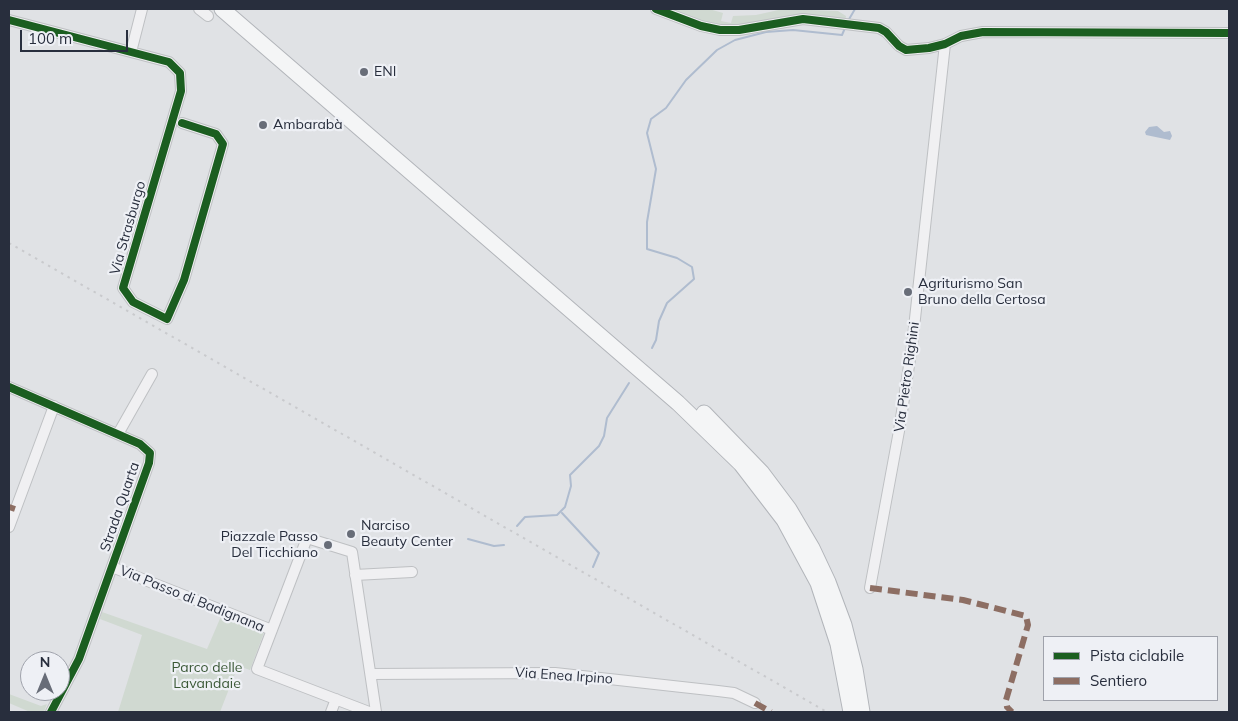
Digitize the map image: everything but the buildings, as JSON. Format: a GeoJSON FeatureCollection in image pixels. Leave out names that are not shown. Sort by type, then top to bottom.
{"type":"FeatureCollection","features":[{"type":"Feature","properties":{"kind":"highway"},"geometry":{"type":"LineString","coordinates":[[222,9],[708,430],[740,464],[769,498],[816,567],[836,636],[852,712]]}},
{"type":"Feature","properties":{"kind":"highway"},"geometry":{"type":"LineString","coordinates":[[238,9],[720,428],[752,461],[781,496],[801,528],[848,640],[862,712]]}},
{"type":"Feature","properties":{"kind":"street"},"geometry":{"type":"LineString","coordinates":[[131,52],[142,9]]}},
{"type":"Feature","properties":{"kind":"street"},"geometry":{"type":"LineString","coordinates":[[199,9],[208,16]]}},
{"type":"Feature","properties":{"kind":"street"},"geometry":{"type":"LineString","coordinates":[[656,9],[701,26],[720,30],[739,30],[792,20],[857,25],[886,32],[899,46],[906,50],[945,44],[961,36],[983,32],[1229,33]]}},
{"type":"Feature","properties":{"kind":"street","name":"Via Strasburgo"},"geometry":{"type":"LineString","coordinates":[[9,20],[169,62],[176,67],[182,83],[176,110],[123,288],[133,302],[168,319],[184,280],[223,144],[216,134],[182,123]]}},
{"type":"Feature","properties":{"kind":"street","name":"Via Pietro Righini"},"geometry":{"type":"LineString","coordinates":[[870,588],[899,431],[912,346],[945,44]]}},
{"type":"Feature","properties":{"kind":"street"},"geometry":{"type":"LineString","coordinates":[[170,128],[182,123],[176,110]]}},
{"type":"Feature","properties":{"kind":"street"},"geometry":{"type":"LineString","coordinates":[[118,434],[152,374]]}},
{"type":"Feature","properties":{"kind":"street","name":"Strada Quarta"},"geometry":{"type":"LineString","coordinates":[[9,387],[146,447],[150,455],[79,659],[51,712]]}},
{"type":"Feature","properties":{"kind":"street"},"geometry":{"type":"LineString","coordinates":[[9,527],[54,406]]}},
{"type":"Feature","properties":{"kind":"street"},"geometry":{"type":"LineString","coordinates":[[370,712],[257,669],[307,538],[352,552],[376,712]]}},
{"type":"Feature","properties":{"kind":"street","name":"Via Passo di Badignana"},"geometry":{"type":"LineString","coordinates":[[112,567],[272,630]]}},
{"type":"Feature","properties":{"kind":"street"},"geometry":{"type":"LineString","coordinates":[[355,575],[412,572]]}},
{"type":"Feature","properties":{"kind":"street","name":"Via Enea Irpino"},"geometry":{"type":"LineString","coordinates":[[370,674],[555,673],[718,690],[734,693],[755,703]]}},
{"type":"Feature","properties":{"kind":"street"},"geometry":{"type":"LineString","coordinates":[[331,712],[336,699]]}},
{"type":"Feature","properties":{"kind":"green space"},"geometry":{"type":"Polygon","coordinates":[[[663,9],[709,9],[723,13],[721,21],[731,23],[733,16],[756,15],[783,9],[838,11],[846,16],[845,21],[724,28],[663,9]]]}},
{"type":"Feature","properties":{"kind":"green space","name":"Parco delle Lavandaie"},"geometry":{"type":"Polygon","coordinates":[[[102,612],[207,649],[222,614],[265,630],[250,670],[238,666],[220,712],[118,712],[142,635],[100,619],[102,612]]]}},
{"type":"Feature","properties":{"kind":"green space"},"geometry":{"type":"Polygon","coordinates":[[[9,694],[20,698],[20,701],[28,701],[41,706],[47,704],[44,712],[30,712],[9,703],[9,694]]]}},
{"type":"Feature","properties":{"kind":"water"},"geometry":{"type":"Polygon","coordinates":[[[1157,126],[1164,132],[1170,131],[1172,136],[1170,140],[1146,135],[1145,132],[1149,127],[1157,126]]]}},
{"type":"Feature","properties":{"kind":"waterway"},"geometry":{"type":"LineString","coordinates":[[848,21],[855,9]]}},
{"type":"Feature","properties":{"kind":"waterway"},"geometry":{"type":"LineString","coordinates":[[652,348],[656,340],[659,321],[667,303],[694,279],[692,267],[677,258],[647,249],[647,222],[656,169],[647,133],[651,119],[666,108],[686,80],[717,50],[735,40],[766,32],[793,30],[842,35],[845,28]]}},
{"type":"Feature","properties":{"kind":"waterway"},"geometry":{"type":"LineString","coordinates":[[517,526],[525,517],[557,515],[565,507],[571,486],[570,475],[599,446],[604,436],[607,418],[629,383]]}},
{"type":"Feature","properties":{"kind":"waterway"},"geometry":{"type":"LineString","coordinates":[[562,513],[599,553],[593,567]]}},
{"type":"Feature","properties":{"kind":"waterway"},"geometry":{"type":"LineString","coordinates":[[468,539],[494,546],[504,545]]}},
{"type":"Feature","properties":{"kind":"railway"},"geometry":{"type":"LineString","coordinates":[[9,243],[827,712]]}},
{"type":"Feature","properties":{"kind":"marked path"},"geometry":{"type":"LineString","coordinates":[[9,507],[15,509]]}},
{"type":"Feature","properties":{"kind":"marked path"},"geometry":{"type":"LineString","coordinates":[[870,588],[963,600],[1026,616],[1028,625],[1006,700],[1007,707],[1012,712]]}},
{"type":"Feature","properties":{"kind":"marked path"},"geometry":{"type":"LineString","coordinates":[[755,703],[771,712]]}},
{"type":"Feature","properties":{"kind":"cycle path"},"geometry":{"type":"LineString","coordinates":[[656,9],[701,26],[720,30],[739,30],[803,19],[879,28],[906,50],[929,48],[945,44],[961,36],[983,32],[1229,33]]}},
{"type":"Feature","properties":{"kind":"cycle path"},"geometry":{"type":"LineString","coordinates":[[9,20],[169,62],[180,73],[181,91],[123,288],[133,302],[167,319],[184,280],[223,144],[216,134],[182,123]]}},
{"type":"Feature","properties":{"kind":"cycle path"},"geometry":{"type":"LineString","coordinates":[[9,387],[140,444],[150,453],[149,463],[79,659],[51,712]]}},
{"type":"Feature","properties":{"kind":"place","name":"ENI"},"geometry":{"type":"Point","coordinates":[364,72]}},
{"type":"Feature","properties":{"kind":"place","name":"Ambarabà"},"geometry":{"type":"Point","coordinates":[263,125]}},
{"type":"Feature","properties":{"kind":"place","name":"Agriturismo San Bruno della Certosa"},"geometry":{"type":"Point","coordinates":[908,292]}},
{"type":"Feature","properties":{"kind":"place","name":"Narciso Beauty Center"},"geometry":{"type":"Point","coordinates":[351,534]}},
{"type":"Feature","properties":{"kind":"place","name":"Piazzale Passo Del Ticchiano"},"geometry":{"type":"Point","coordinates":[328,545]}}]}
